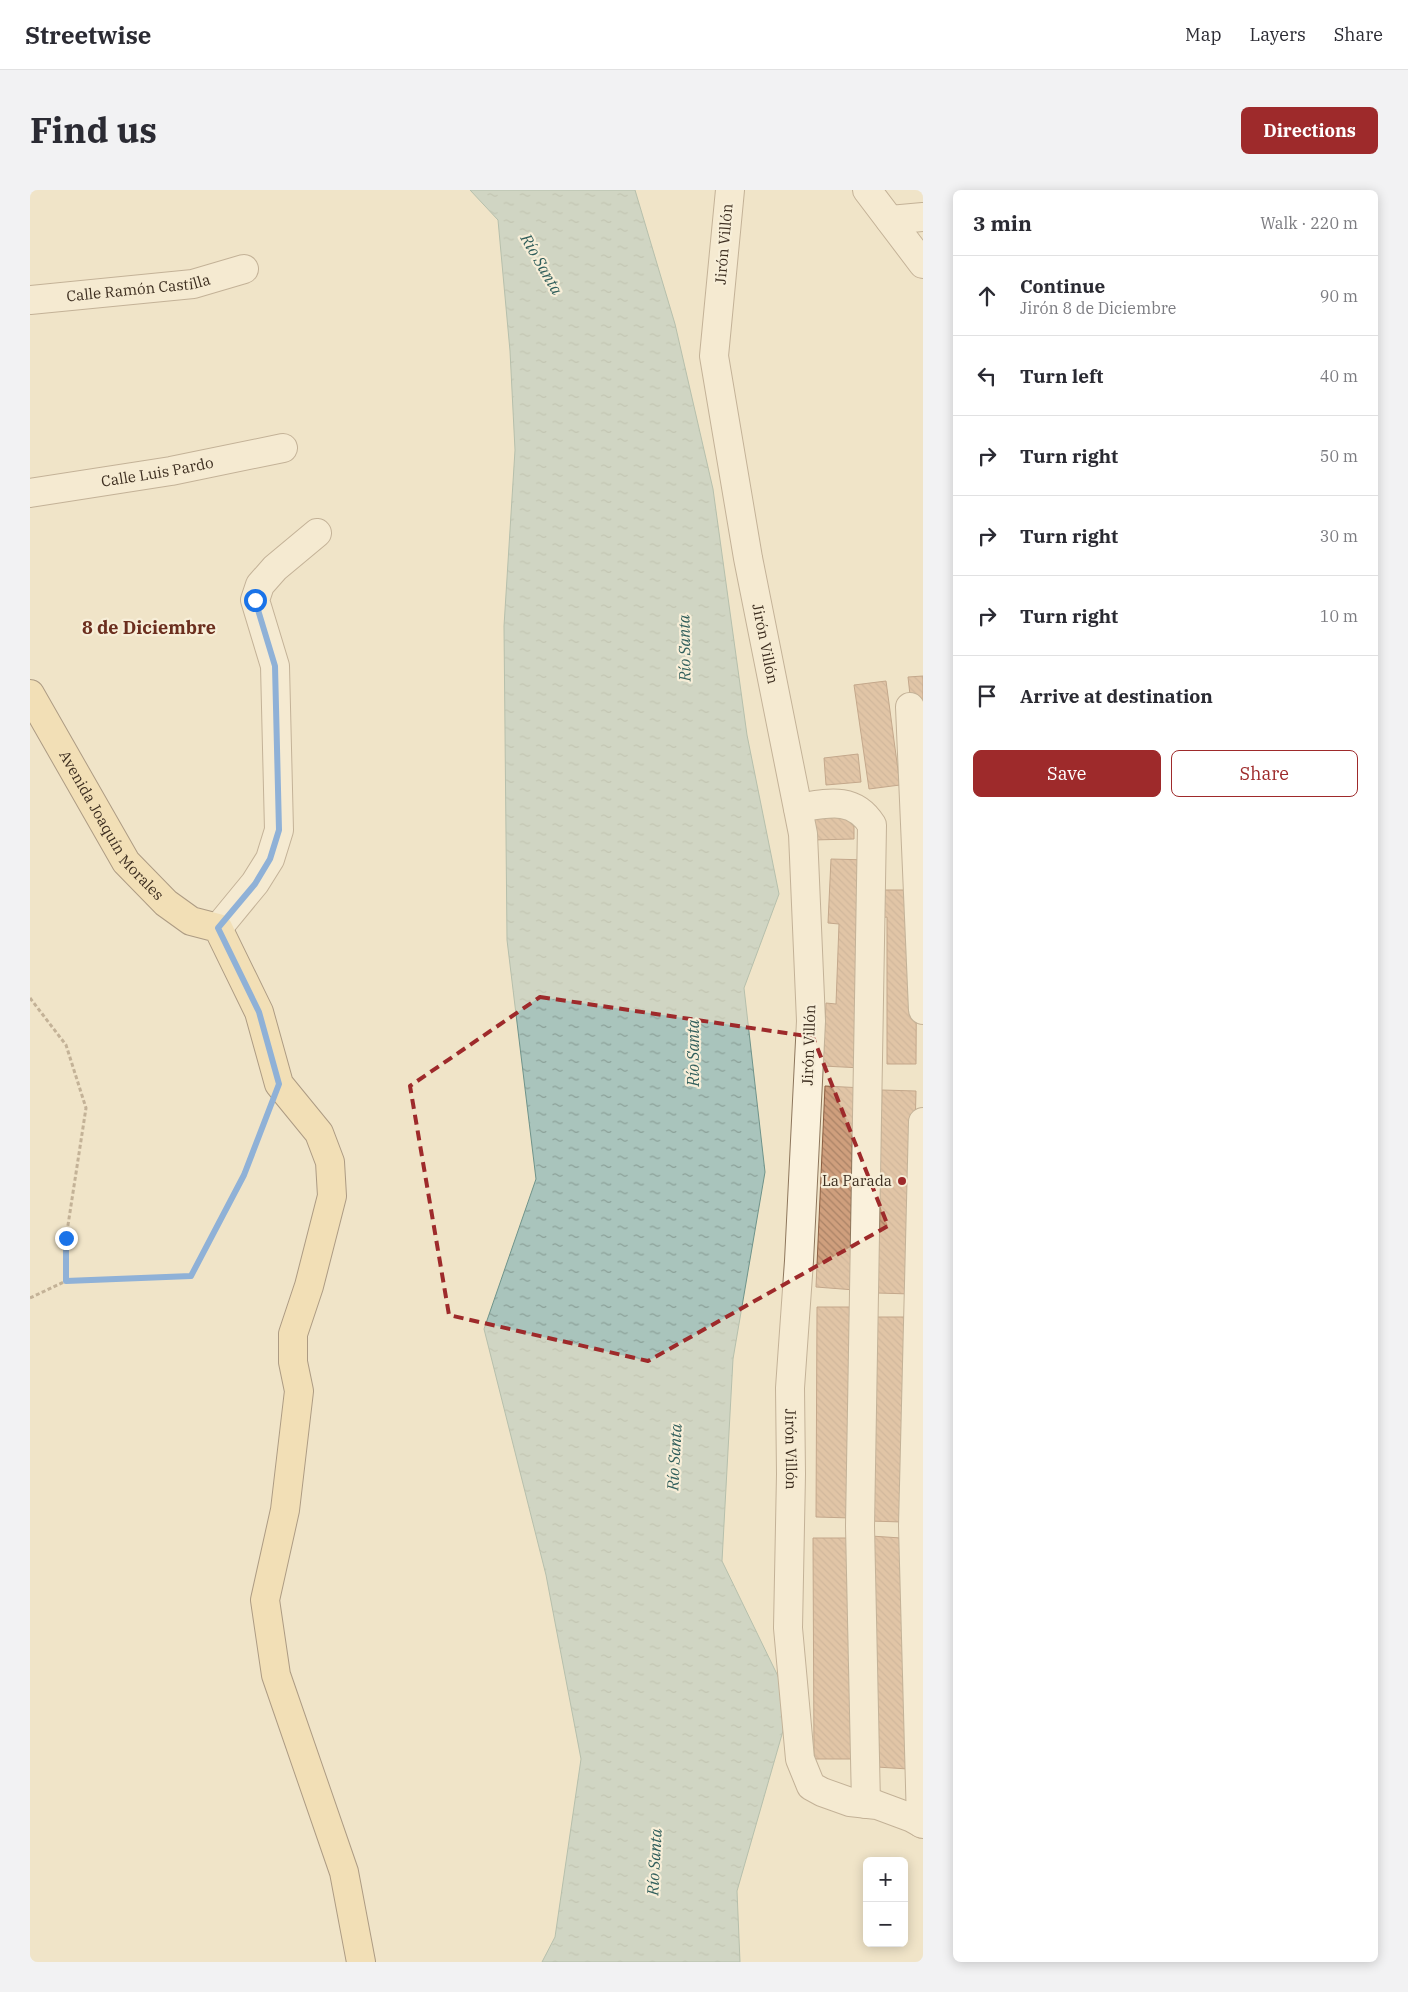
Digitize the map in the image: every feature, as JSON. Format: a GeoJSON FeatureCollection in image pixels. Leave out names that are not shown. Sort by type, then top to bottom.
{"type":"FeatureCollection","features":[{"type":"Feature","properties":{"kind":"main road","name":"Avenida Joaquín Morales"},"geometry":{"type":"LineString","coordinates":[[30,694],[126,862],[166,903],[191,921],[218,928]]}},
{"type":"Feature","properties":{"kind":"main road"},"geometry":{"type":"LineString","coordinates":[[218,928],[259,1012],[279,1084],[319,1134],[330,1162],[332,1196],[309,1286],[292,1334],[293,1362],[299,1391],[284,1510],[265,1600],[276,1675],[344,1872],[361,1962]]}},
{"type":"Feature","properties":{"kind":"street","name":"Jirón Villón"},"geometry":{"type":"LineString","coordinates":[[730,190],[714,356],[748,558],[804,834],[811,1021],[799,1261],[790,1388],[791,1474],[788,1628],[800,1759],[811,1786],[850,1802],[877,1805],[922,1824]]}},
{"type":"Feature","properties":{"kind":"street"},"geometry":{"type":"LineString","coordinates":[[867,190],[923,264]]}},
{"type":"Feature","properties":{"kind":"street"},"geometry":{"type":"LineString","coordinates":[[890,220],[923,217]]}},
{"type":"Feature","properties":{"kind":"street","name":"Calle Ramón Castilla"},"geometry":{"type":"LineString","coordinates":[[30,300],[193,284],[244,270]]}},
{"type":"Feature","properties":{"kind":"street","name":"Calle Luis Pardo"},"geometry":{"type":"LineString","coordinates":[[30,493],[171,471],[283,448]]}},
{"type":"Feature","properties":{"kind":"street"},"geometry":{"type":"LineString","coordinates":[[218,928],[255,884],[270,859],[279,830],[275,666],[255,600],[260,585],[275,568],[317,533]]}},
{"type":"Feature","properties":{"kind":"street"},"geometry":{"type":"LineString","coordinates":[[910,707],[923,1010]]}},
{"type":"Feature","properties":{"kind":"street"},"geometry":{"type":"LineString","coordinates":[[798,808],[831,802],[845,804],[864,813],[872,825],[860,1526],[866,1804]]}},
{"type":"Feature","properties":{"kind":"street"},"geometry":{"type":"LineString","coordinates":[[922,1824],[913,1526],[923,1122]]}},
{"type":"Feature","properties":{"kind":"path"},"geometry":{"type":"LineString","coordinates":[[30,998],[66,1045],[86,1108],[66,1238],[66,1281]]}},
{"type":"Feature","properties":{"kind":"path"},"geometry":{"type":"LineString","coordinates":[[30,1298],[66,1281],[191,1276],[244,1175],[279,1084]]}},
{"type":"Feature","properties":{"kind":"highlighted area"},"geometry":{"type":"Polygon","coordinates":[[[540,997],[813,1037],[888,1226],[648,1361],[449,1315],[410,1086],[540,997]]]}},
{"type":"Feature","properties":{"kind":"water","name":"Río Santa"},"geometry":{"type":"Polygon","coordinates":[[[470,190],[635,190],[675,324],[713,489],[747,735],[779,894],[744,988],[765,1172],[733,1359],[722,1561],[791,1703],[737,1891],[740,1962],[542,1962],[555,1937],[581,1759],[546,1575],[484,1329],[536,1179],[507,940],[504,626],[515,450],[510,351],[498,220],[470,190]]]}},
{"type":"Feature","properties":{"kind":"building"},"geometry":{"type":"Polygon","coordinates":[[[923,676],[923,811],[908,677],[923,676]]]}},
{"type":"Feature","properties":{"kind":"building"},"geometry":{"type":"Polygon","coordinates":[[[886,681],[900,785],[869,789],[854,685],[886,681]]]}},
{"type":"Feature","properties":{"kind":"building"},"geometry":{"type":"Polygon","coordinates":[[[858,754],[861,782],[826,785],[824,758],[858,754]]]}},
{"type":"Feature","properties":{"kind":"building"},"geometry":{"type":"Polygon","coordinates":[[[812,813],[854,816],[854,839],[812,840],[812,813]]]}},
{"type":"Feature","properties":{"kind":"building"},"geometry":{"type":"Polygon","coordinates":[[[831,859],[869,860],[862,1068],[823,1066],[826,1003],[836,1004],[839,924],[828,923],[831,859]]]}},
{"type":"Feature","properties":{"kind":"building"},"geometry":{"type":"Polygon","coordinates":[[[880,890],[917,890],[916,1064],[887,1064],[887,917],[880,918],[880,890]]]}},
{"type":"Feature","properties":{"kind":"building"},"geometry":{"type":"Polygon","coordinates":[[[825,1086],[864,1088],[855,1290],[816,1287],[825,1086]]]}},
{"type":"Feature","properties":{"kind":"building"},"geometry":{"type":"Polygon","coordinates":[[[882,1090],[916,1091],[911,1294],[877,1293],[882,1090]]]}},
{"type":"Feature","properties":{"kind":"building"},"geometry":{"type":"Polygon","coordinates":[[[817,1307],[853,1307],[852,1518],[816,1517],[817,1307]]]}},
{"type":"Feature","properties":{"kind":"building"},"geometry":{"type":"Polygon","coordinates":[[[874,1317],[906,1317],[902,1522],[870,1521],[874,1317]]]}},
{"type":"Feature","properties":{"kind":"building"},"geometry":{"type":"Polygon","coordinates":[[[871,1536],[901,1538],[908,1769],[877,1767],[871,1536]]]}},
{"type":"Feature","properties":{"kind":"building"},"geometry":{"type":"Polygon","coordinates":[[[813,1538],[851,1538],[852,1759],[814,1759],[813,1538]]]}},
{"type":"Feature","properties":{"kind":"place","name":"La Parada"},"geometry":{"type":"Point","coordinates":[902,1181]}},
{"type":"Feature","properties":{"kind":"district","name":"8 de Diciembre"},"geometry":{"type":"Point","coordinates":[149,628]}},
{"type":"Feature","properties":{"kind":"route"},"geometry":{"type":"LineString","coordinates":[[66,1238],[66,1281],[116,1277],[191,1276],[244,1175],[279,1084],[259,1012],[218,928],[255,884],[270,859],[279,830],[275,666],[255,600]]}}]}
